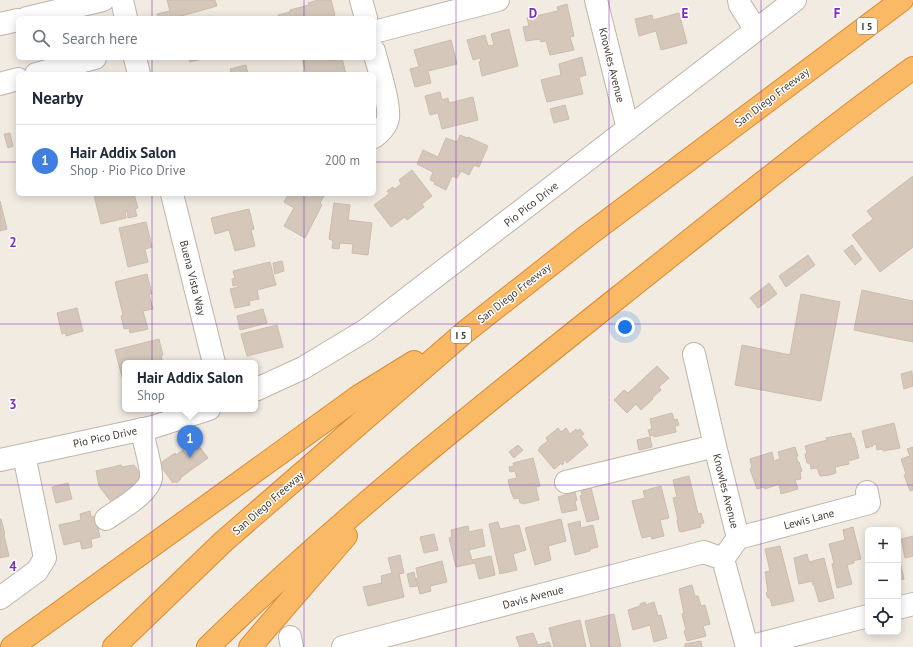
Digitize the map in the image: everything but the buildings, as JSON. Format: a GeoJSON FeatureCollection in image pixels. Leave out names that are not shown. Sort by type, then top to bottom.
{"type":"FeatureCollection","features":[{"type":"Feature","properties":{"kind":"highway"},"geometry":{"type":"LineString","coordinates":[[832,52],[890,0]]}},
{"type":"Feature","properties":{"kind":"highway","name":"San Diego Freeway"},"geometry":{"type":"LineString","coordinates":[[114,647],[224,541],[465,332],[587,236],[902,0]]}},
{"type":"Feature","properties":{"kind":"highway"},"geometry":{"type":"LineString","coordinates":[[208,647],[257,599],[399,475],[580,328],[862,105],[913,68]]}},
{"type":"Feature","properties":{"kind":"highway"},"geometry":{"type":"LineString","coordinates":[[862,105],[913,77]]}},
{"type":"Feature","properties":{"kind":"highway"},"geometry":{"type":"LineString","coordinates":[[12,647],[359,396],[465,332]]}},
{"type":"Feature","properties":{"kind":"highway"},"geometry":{"type":"LineString","coordinates":[[250,647],[399,475]]}},
{"type":"Feature","properties":{"kind":"street"},"geometry":{"type":"LineString","coordinates":[[35,16],[103,0]]}},
{"type":"Feature","properties":{"kind":"street"},"geometry":{"type":"LineString","coordinates":[[122,0],[126,16]]}},
{"type":"Feature","properties":{"kind":"street"},"geometry":{"type":"LineString","coordinates":[[361,0],[365,16]]}},
{"type":"Feature","properties":{"kind":"street"},"geometry":{"type":"LineString","coordinates":[[376,31],[498,0]]}},
{"type":"Feature","properties":{"kind":"street","name":"Knowles Avenue"},"geometry":{"type":"LineString","coordinates":[[596,0],[628,129]]}},
{"type":"Feature","properties":{"kind":"street"},"geometry":{"type":"LineString","coordinates":[[739,0],[740,5],[756,30]]}},
{"type":"Feature","properties":{"kind":"street","name":"Pio Pico Drive"},"geometry":{"type":"LineString","coordinates":[[258,389],[303,368],[366,330],[795,0]]}},
{"type":"Feature","properties":{"kind":"street"},"geometry":{"type":"LineString","coordinates":[[0,24],[16,20]]}},
{"type":"Feature","properties":{"kind":"street"},"geometry":{"type":"LineString","coordinates":[[376,59],[388,105],[388,119],[380,132],[376,135]]}},
{"type":"Feature","properties":{"kind":"street"},"geometry":{"type":"LineString","coordinates":[[43,72],[88,60]]}},
{"type":"Feature","properties":{"kind":"street"},"geometry":{"type":"LineString","coordinates":[[136,60],[139,72]]}},
{"type":"Feature","properties":{"kind":"street"},"geometry":{"type":"LineString","coordinates":[[0,84],[16,80]]}},
{"type":"Feature","properties":{"kind":"street","name":"Buena Vista Way"},"geometry":{"type":"LineString","coordinates":[[172,196],[213,360]]}},
{"type":"Feature","properties":{"kind":"street","name":"Knowles Avenue"},"geometry":{"type":"LineString","coordinates":[[694,354],[738,538],[723,559]]}},
{"type":"Feature","properties":{"kind":"street","name":"Pio Pico Drive"},"geometry":{"type":"LineString","coordinates":[[0,460],[141,429],[199,412]]}},
{"type":"Feature","properties":{"kind":"street"},"geometry":{"type":"LineString","coordinates":[[106,519],[144,492],[150,485],[152,477],[141,429]]}},
{"type":"Feature","properties":{"kind":"street"},"geometry":{"type":"LineString","coordinates":[[566,482],[715,446]]}},
{"type":"Feature","properties":{"kind":"street"},"geometry":{"type":"LineString","coordinates":[[0,598],[37,570],[46,558],[24,455]]}},
{"type":"Feature","properties":{"kind":"street","name":"Lewis Lane"},"geometry":{"type":"LineString","coordinates":[[738,538],[869,503],[867,492]]}},
{"type":"Feature","properties":{"kind":"street","name":"Davis Avenue"},"geometry":{"type":"LineString","coordinates":[[343,647],[704,552],[723,559]]}},
{"type":"Feature","properties":{"kind":"street"},"geometry":{"type":"LineString","coordinates":[[723,559],[748,647],[865,617]]}},
{"type":"Feature","properties":{"kind":"street"},"geometry":{"type":"LineString","coordinates":[[901,607],[913,604]]}},
{"type":"Feature","properties":{"kind":"place","name":"Hair Addix Salon"},"geometry":{"type":"Point","coordinates":[190,458]}}]}
